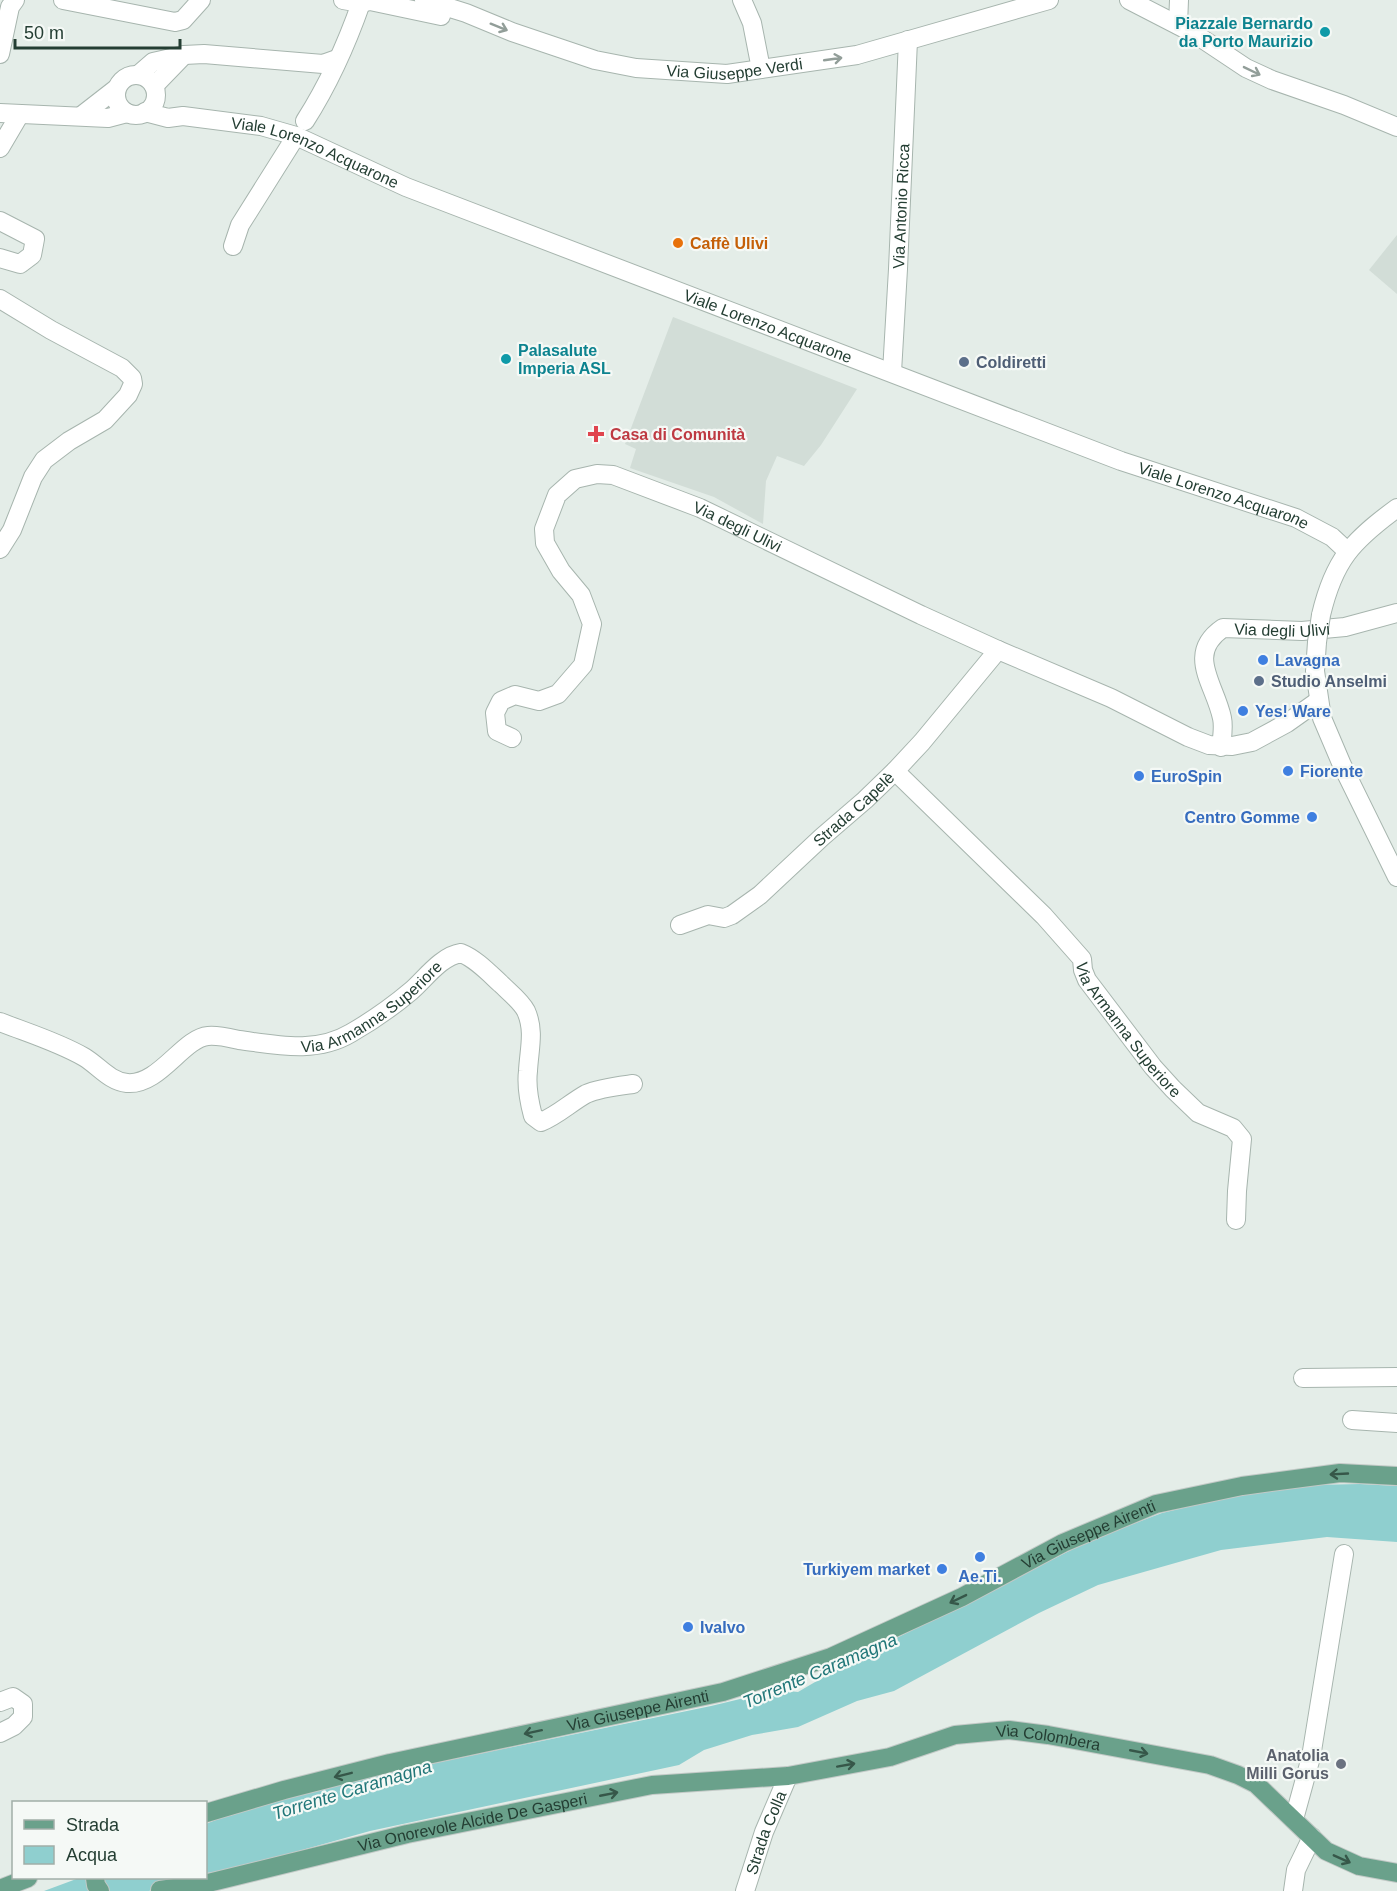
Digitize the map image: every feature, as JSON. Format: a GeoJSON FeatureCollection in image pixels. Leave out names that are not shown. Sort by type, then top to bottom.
{"type":"FeatureCollection","features":[{"type":"Feature","properties":{"kind":"main road","name":"Via Giuseppe Airenti"},"geometry":{"type":"LineString","coordinates":[[207,1813],[371,1768],[723,1692],[831,1657],[962,1597],[1064,1544],[1156,1504],[1242,1486],[1340,1473],[1397,1476]]}},
{"type":"Feature","properties":{"kind":"main road","name":"Via Colombera"},"geometry":{"type":"LineString","coordinates":[[788,1776],[890,1757],[955,1735],[1009,1730],[1048,1735],[1210,1765],[1238,1775],[1256,1784],[1326,1851],[1359,1866],[1397,1873]]}},
{"type":"Feature","properties":{"kind":"main road","name":"Via Onorevole Alcide De Gasperi"},"geometry":{"type":"LineString","coordinates":[[161,1886],[204,1884],[407,1834],[652,1785],[788,1776]]}},
{"type":"Feature","properties":{"kind":"main road"},"geometry":{"type":"LineString","coordinates":[[0,1889],[25,1879]]}},
{"type":"Feature","properties":{"kind":"street"},"geometry":{"type":"LineString","coordinates":[[0,54],[10,8],[15,0]]}},
{"type":"Feature","properties":{"kind":"street"},"geometry":{"type":"LineString","coordinates":[[63,0],[175,22],[189,15],[201,0]]}},
{"type":"Feature","properties":{"kind":"street","name":"Via Giuseppe Verdi"},"geometry":{"type":"LineString","coordinates":[[424,0],[595,60],[636,68],[728,74],[857,55],[1049,0]]}},
{"type":"Feature","properties":{"kind":"street"},"geometry":{"type":"LineString","coordinates":[[742,0],[752,23],[761,69]]}},
{"type":"Feature","properties":{"kind":"street"},"geometry":{"type":"LineString","coordinates":[[1129,0],[1195,34],[1246,68],[1317,97],[1344,105],[1397,128]]}},
{"type":"Feature","properties":{"kind":"street"},"geometry":{"type":"LineString","coordinates":[[1179,0],[1179,25]]}},
{"type":"Feature","properties":{"kind":"street"},"geometry":{"type":"LineString","coordinates":[[233,246],[240,225],[315,105],[352,28],[352,2],[370,1],[446,17],[466,13]]}},
{"type":"Feature","properties":{"kind":"street","name":"Via Antonio Ricca"},"geometry":{"type":"LineString","coordinates":[[892,372],[908,40]]}},
{"type":"Feature","properties":{"kind":"street"},"geometry":{"type":"LineString","coordinates":[[138,75],[153,62],[184,55],[204,54],[323,64],[337,59]]}},
{"type":"Feature","properties":{"kind":"street"},"geometry":{"type":"LineString","coordinates":[[117,88],[116,98],[120,108],[136,112],[152,106],[155,91],[184,55]]}},
{"type":"Feature","properties":{"kind":"street"},"geometry":{"type":"LineString","coordinates":[[81,116],[117,88],[122,81],[129,76],[138,75],[147,78],[155,91],[183,116]]}},
{"type":"Feature","properties":{"kind":"street","name":"Viale Lorenzo Acquarone"},"geometry":{"type":"LineString","coordinates":[[0,113],[108,118],[136,112],[168,118],[183,116],[300,129],[406,187],[1121,461],[1296,518],[1332,537],[1347,551]]}},
{"type":"Feature","properties":{"kind":"street"},"geometry":{"type":"LineString","coordinates":[[0,148],[20,114]]}},
{"type":"Feature","properties":{"kind":"street"},"geometry":{"type":"LineString","coordinates":[[0,221],[35,239],[32,255],[20,264],[0,258]]}},
{"type":"Feature","properties":{"kind":"street"},"geometry":{"type":"LineString","coordinates":[[0,299],[51,330],[122,368],[132,378],[133,384],[128,395],[105,420],[69,441],[44,460],[33,477],[12,530],[0,549]]}},
{"type":"Feature","properties":{"kind":"street","name":"Via degli Ulivi"},"geometry":{"type":"LineString","coordinates":[[512,738],[497,731],[495,713],[501,701],[515,695],[539,701],[558,694],[583,665],[592,624],[581,595],[561,571],[545,543],[544,528],[557,495],[575,479],[597,474],[613,475],[700,508],[998,650],[1111,698],[1194,740],[1209,745],[1221,747],[1252,742],[1287,723],[1318,701]]}},
{"type":"Feature","properties":{"kind":"street"},"geometry":{"type":"LineString","coordinates":[[1397,508],[1374,525],[1347,551],[1330,583],[1321,615],[1315,671],[1318,701],[1328,734],[1397,878]]}},
{"type":"Feature","properties":{"kind":"street","name":"Via degli Ulivi"},"geometry":{"type":"LineString","coordinates":[[1221,747],[1222,719],[1203,659],[1204,646],[1212,635],[1222,628],[1302,632],[1345,627],[1397,613]]}},
{"type":"Feature","properties":{"kind":"street","name":"Strada Capelè"},"geometry":{"type":"LineString","coordinates":[[680,925],[708,915],[724,918],[732,915],[760,895],[894,771],[922,742],[998,650]]}},
{"type":"Feature","properties":{"kind":"street","name":"Via Armanna Superiore"},"geometry":{"type":"LineString","coordinates":[[894,771],[1044,916],[1082,959],[1087,980],[1128,1035],[1173,1089],[1198,1113],[1233,1128],[1242,1139],[1236,1220]]}},
{"type":"Feature","properties":{"kind":"street","name":"Via Armanna Superiore"},"geometry":{"type":"LineString","coordinates":[[0,1022],[85,1058],[115,1080],[137,1083],[158,1072],[191,1043],[206,1036],[302,1047],[316,1046],[348,1035],[411,991],[444,961],[461,952],[497,980],[525,1009],[530,1024],[531,1044],[527,1095],[533,1116],[542,1122],[554,1117],[588,1093],[633,1084]]}},
{"type":"Feature","properties":{"kind":"street"},"geometry":{"type":"LineString","coordinates":[[1303,1378],[1397,1377]]}},
{"type":"Feature","properties":{"kind":"street"},"geometry":{"type":"LineString","coordinates":[[1352,1420],[1397,1423]]}},
{"type":"Feature","properties":{"kind":"street"},"geometry":{"type":"LineString","coordinates":[[1294,1819],[1311,1757],[1344,1554]]}},
{"type":"Feature","properties":{"kind":"street"},"geometry":{"type":"LineString","coordinates":[[0,1702],[13,1697],[23,1704],[23,1717],[14,1726],[0,1733]]}},
{"type":"Feature","properties":{"kind":"street","name":"Strada Colla"},"geometry":{"type":"LineString","coordinates":[[745,1891],[764,1832],[788,1776]]}},
{"type":"Feature","properties":{"kind":"street"},"geometry":{"type":"LineString","coordinates":[[1293,1891],[1296,1870],[1312,1837]]}},
{"type":"Feature","properties":{"kind":"shaded area"},"geometry":{"type":"Polygon","coordinates":[[[1397,235],[1397,294],[1369,270],[1397,235]]]}},
{"type":"Feature","properties":{"kind":"shaded area"},"geometry":{"type":"Polygon","coordinates":[[[673,317],[857,389],[821,445],[804,466],[777,456],[766,481],[763,524],[714,497],[630,468],[636,449],[625,444],[673,317]]]}},
{"type":"Feature","properties":{"kind":"water","name":"Torrente Caramagna"},"geometry":{"type":"Polygon","coordinates":[[[1312,1485],[1397,1486],[1397,1542],[1327,1537],[1221,1550],[1098,1585],[1039,1613],[894,1691],[857,1701],[798,1727],[752,1735],[704,1750],[679,1765],[370,1831],[227,1871],[207,1873],[207,1824],[247,1807],[363,1778],[778,1690],[798,1692],[851,1661],[1091,1540],[1162,1513],[1233,1496],[1312,1485]]]}},
{"type":"Feature","properties":{"kind":"water"},"geometry":{"type":"Polygon","coordinates":[[[76,1879],[182,1879],[149,1891],[44,1891],[76,1879]]]}},
{"type":"Feature","properties":{"kind":"place","name":"Piazzale Bernardo da Porto Maurizio"},"geometry":{"type":"Point","coordinates":[1325,32]}},
{"type":"Feature","properties":{"kind":"place","name":"Caffè Ulivi"},"geometry":{"type":"Point","coordinates":[678,243]}},
{"type":"Feature","properties":{"kind":"place","name":"Palasalute Imperia ASL"},"geometry":{"type":"Point","coordinates":[506,359]}},
{"type":"Feature","properties":{"kind":"place","name":"Coldiretti"},"geometry":{"type":"Point","coordinates":[964,362]}},
{"type":"Feature","properties":{"kind":"place","name":"Casa di Comunità"},"geometry":{"type":"Point","coordinates":[596,434]}},
{"type":"Feature","properties":{"kind":"place","name":"Lavagna"},"geometry":{"type":"Point","coordinates":[1263,660]}},
{"type":"Feature","properties":{"kind":"place","name":"Studio Anselmi"},"geometry":{"type":"Point","coordinates":[1259,681]}},
{"type":"Feature","properties":{"kind":"place","name":"Yes! Ware"},"geometry":{"type":"Point","coordinates":[1243,711]}},
{"type":"Feature","properties":{"kind":"place","name":"Fiorente"},"geometry":{"type":"Point","coordinates":[1288,771]}},
{"type":"Feature","properties":{"kind":"place","name":"EuroSpin"},"geometry":{"type":"Point","coordinates":[1139,776]}},
{"type":"Feature","properties":{"kind":"place","name":"Centro Gomme"},"geometry":{"type":"Point","coordinates":[1312,817]}},
{"type":"Feature","properties":{"kind":"place","name":"Ae.Ti."},"geometry":{"type":"Point","coordinates":[980,1557]}},
{"type":"Feature","properties":{"kind":"place","name":"Turkiyem market"},"geometry":{"type":"Point","coordinates":[942,1569]}},
{"type":"Feature","properties":{"kind":"place","name":"IvaIvo"},"geometry":{"type":"Point","coordinates":[688,1627]}},
{"type":"Feature","properties":{"kind":"place","name":"Anatolia Milli Gorus"},"geometry":{"type":"Point","coordinates":[1341,1764]}}]}
